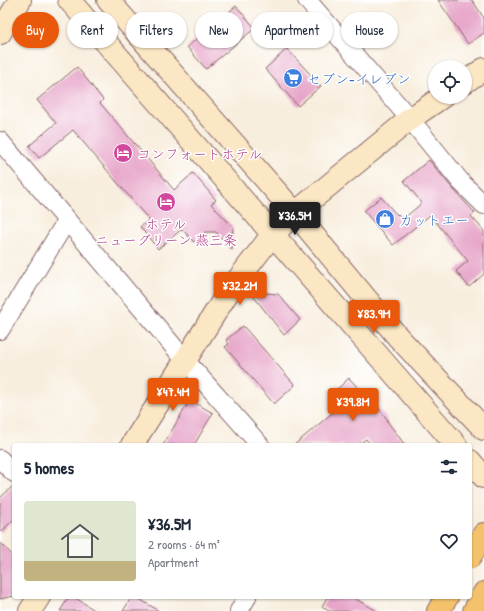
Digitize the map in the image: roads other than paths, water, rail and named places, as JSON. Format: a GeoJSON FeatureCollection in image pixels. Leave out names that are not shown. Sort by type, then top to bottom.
{"type":"FeatureCollection","features":[{"type":"Feature","properties":{"kind":"highway"},"geometry":{"type":"LineString","coordinates":[[472,554],[484,534]]}},
{"type":"Feature","properties":{"kind":"highway"},"geometry":{"type":"LineString","coordinates":[[474,611],[484,593]]}},
{"type":"Feature","properties":{"kind":"highway"},"geometry":{"type":"LineString","coordinates":[[438,611],[445,599]]}},
{"type":"Feature","properties":{"kind":"street"},"geometry":{"type":"LineString","coordinates":[[0,33],[20,0]]}},
{"type":"Feature","properties":{"kind":"street"},"geometry":{"type":"LineString","coordinates":[[69,0],[454,443]]}},
{"type":"Feature","properties":{"kind":"street"},"geometry":{"type":"LineString","coordinates":[[108,0],[295,213],[398,336],[484,430]]}},
{"type":"Feature","properties":{"kind":"street"},"geometry":{"type":"LineString","coordinates":[[307,0],[410,119],[461,182],[484,205]]}},
{"type":"Feature","properties":{"kind":"street"},"geometry":{"type":"LineString","coordinates":[[472,77],[484,69]]}},
{"type":"Feature","properties":{"kind":"street"},"geometry":{"type":"LineString","coordinates":[[133,443],[227,294],[272,235],[295,213],[410,119],[432,104]]}},
{"type":"Feature","properties":{"kind":"street"},"geometry":{"type":"LineString","coordinates":[[0,141],[185,360],[258,443]]}},
{"type":"Feature","properties":{"kind":"street"},"geometry":{"type":"LineString","coordinates":[[0,330],[67,220]]}},
{"type":"Feature","properties":{"kind":"street"},"geometry":{"type":"LineString","coordinates":[[0,459],[12,471]]}},
{"type":"Feature","properties":{"kind":"street"},"geometry":{"type":"LineString","coordinates":[[472,463],[484,477]]}},
{"type":"Feature","properties":{"kind":"street"},"geometry":{"type":"LineString","coordinates":[[30,611],[38,599]]}},
{"type":"Feature","properties":{"kind":"street"},"geometry":{"type":"LineString","coordinates":[[239,611],[246,599]]}},
{"type":"Feature","properties":{"kind":"place","name":"セブン-イレブン"},"geometry":{"type":"Point","coordinates":[293,78]}},
{"type":"Feature","properties":{"kind":"place","name":"コンフォートホテル"},"geometry":{"type":"Point","coordinates":[123,153]}},
{"type":"Feature","properties":{"kind":"place","name":"ホテル ニューグリーン 燕三条"},"geometry":{"type":"Point","coordinates":[166,202]}},
{"type":"Feature","properties":{"kind":"place","name":"カットエー"},"geometry":{"type":"Point","coordinates":[385,219]}}]}
